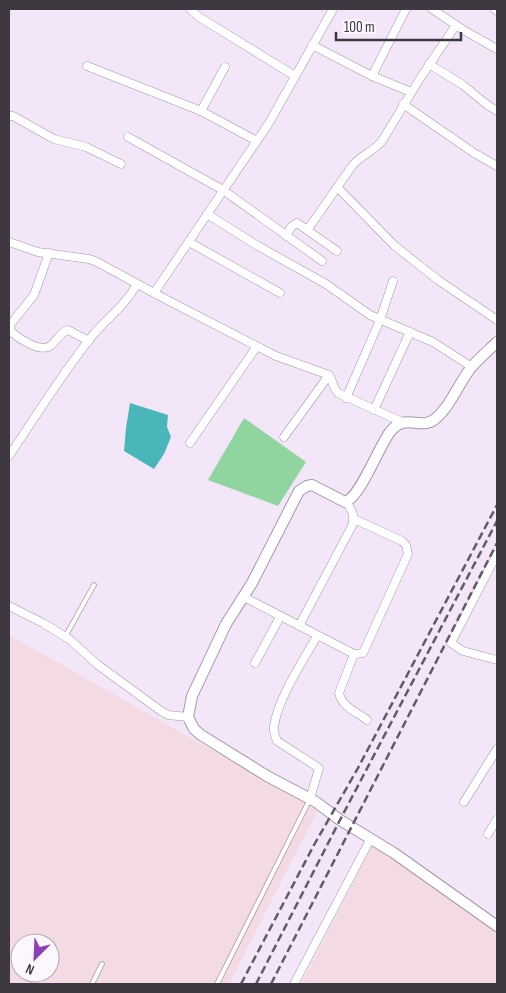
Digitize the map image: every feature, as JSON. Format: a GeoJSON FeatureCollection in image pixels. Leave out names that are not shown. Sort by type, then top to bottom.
{"type":"FeatureCollection","features":[{"type":"Feature","properties":{"kind":"street"},"geometry":{"type":"LineString","coordinates":[[190,9],[199,17],[295,76]]}},
{"type":"Feature","properties":{"kind":"street"},"geometry":{"type":"LineString","coordinates":[[154,293],[257,141],[332,9]]}},
{"type":"Feature","properties":{"kind":"street"},"geometry":{"type":"LineString","coordinates":[[372,76],[406,9]]}},
{"type":"Feature","properties":{"kind":"street"},"geometry":{"type":"LineString","coordinates":[[432,9],[497,49]]}},
{"type":"Feature","properties":{"kind":"street"},"geometry":{"type":"LineString","coordinates":[[308,229],[357,160],[378,146],[403,104],[456,25]]}},
{"type":"Feature","properties":{"kind":"street"},"geometry":{"type":"LineString","coordinates":[[312,46],[372,76],[411,92]]}},
{"type":"Feature","properties":{"kind":"street"},"geometry":{"type":"LineString","coordinates":[[429,64],[464,85],[497,111]]}},
{"type":"Feature","properties":{"kind":"street"},"geometry":{"type":"LineString","coordinates":[[87,66],[201,111],[257,141]]}},
{"type":"Feature","properties":{"kind":"street"},"geometry":{"type":"LineString","coordinates":[[201,111],[225,67]]}},
{"type":"Feature","properties":{"kind":"street"},"geometry":{"type":"LineString","coordinates":[[403,104],[474,153],[497,166]]}},
{"type":"Feature","properties":{"kind":"street"},"geometry":{"type":"LineString","coordinates":[[9,116],[13,116],[54,139],[86,147],[121,164]]}},
{"type":"Feature","properties":{"kind":"street"},"geometry":{"type":"LineString","coordinates":[[128,137],[223,190],[322,261]]}},
{"type":"Feature","properties":{"kind":"street"},"geometry":{"type":"LineString","coordinates":[[337,187],[395,246],[438,280],[497,320]]}},
{"type":"Feature","properties":{"kind":"street"},"geometry":{"type":"LineString","coordinates":[[207,214],[258,246],[326,284],[356,306],[380,320],[440,346],[472,367]]}},
{"type":"Feature","properties":{"kind":"street"},"geometry":{"type":"LineString","coordinates":[[286,236],[291,227],[297,223],[338,250]]}},
{"type":"Feature","properties":{"kind":"street"},"geometry":{"type":"LineString","coordinates":[[9,242],[38,252],[89,259],[276,356],[329,375],[333,380],[334,389],[346,398],[402,422],[426,423],[432,421],[448,404],[472,367],[497,342]]}},
{"type":"Feature","properties":{"kind":"street"},"geometry":{"type":"LineString","coordinates":[[189,242],[280,293]]}},
{"type":"Feature","properties":{"kind":"street"},"geometry":{"type":"LineString","coordinates":[[50,253],[34,294],[10,325],[10,331],[40,348],[47,348],[64,331],[68,330],[89,341]]}},
{"type":"Feature","properties":{"kind":"street"},"geometry":{"type":"LineString","coordinates":[[346,398],[380,320],[393,281]]}},
{"type":"Feature","properties":{"kind":"street"},"geometry":{"type":"LineString","coordinates":[[9,456],[89,341],[104,322],[128,299],[138,284]]}},
{"type":"Feature","properties":{"kind":"street"},"geometry":{"type":"LineString","coordinates":[[374,410],[410,332]]}},
{"type":"Feature","properties":{"kind":"street"},"geometry":{"type":"LineString","coordinates":[[190,443],[257,346]]}},
{"type":"Feature","properties":{"kind":"street"},"geometry":{"type":"LineString","coordinates":[[284,437],[329,375]]}},
{"type":"Feature","properties":{"kind":"street"},"geometry":{"type":"LineString","coordinates":[[347,502],[358,489],[388,435],[395,425],[402,422]]}},
{"type":"Feature","properties":{"kind":"street"},"geometry":{"type":"LineString","coordinates":[[299,626],[351,530],[354,519],[347,502],[312,485],[303,488],[289,509],[278,534],[244,597],[226,624],[189,704],[188,717],[194,729],[267,776],[310,799],[371,838],[497,926]]}},
{"type":"Feature","properties":{"kind":"street"},"geometry":{"type":"LineString","coordinates":[[244,597],[316,636],[359,655],[366,648],[408,554],[406,545],[402,541],[354,519]]}},
{"type":"Feature","properties":{"kind":"street"},"geometry":{"type":"LineString","coordinates":[[497,554],[451,644],[463,651],[497,660]]}},
{"type":"Feature","properties":{"kind":"street"},"geometry":{"type":"LineString","coordinates":[[9,606],[65,637],[113,676],[161,711],[168,715],[188,717]]}},
{"type":"Feature","properties":{"kind":"street"},"geometry":{"type":"LineString","coordinates":[[255,663],[280,617]]}},
{"type":"Feature","properties":{"kind":"street"},"geometry":{"type":"LineString","coordinates":[[310,799],[319,768],[277,741],[274,735],[274,727],[279,709],[316,636]]}},
{"type":"Feature","properties":{"kind":"street"},"geometry":{"type":"LineString","coordinates":[[354,654],[339,693],[340,699],[343,704],[367,720]]}},
{"type":"Feature","properties":{"kind":"street"},"geometry":{"type":"LineString","coordinates":[[464,802],[497,749]]}},
{"type":"Feature","properties":{"kind":"street"},"geometry":{"type":"LineString","coordinates":[[488,834],[497,819]]}},
{"type":"Feature","properties":{"kind":"street"},"geometry":{"type":"LineString","coordinates":[[294,984],[371,838]]}},
{"type":"Feature","properties":{"kind":"lane"},"geometry":{"type":"LineString","coordinates":[[65,637],[94,585]]}},
{"type":"Feature","properties":{"kind":"lane"},"geometry":{"type":"LineString","coordinates":[[217,984],[310,799]]}},
{"type":"Feature","properties":{"kind":"lane"},"geometry":{"type":"LineString","coordinates":[[92,984],[102,964]]}},
{"type":"Feature","properties":{"kind":"shaded area"},"geometry":{"type":"Polygon","coordinates":[[[130,403],[168,415],[167,427],[171,437],[164,454],[154,469],[124,451],[130,403]]]}},
{"type":"Feature","properties":{"kind":"shaded area"},"geometry":{"type":"Polygon","coordinates":[[[244,418],[306,462],[278,506],[208,480],[244,418]]]}},
{"type":"Feature","properties":{"kind":"shaded area"},"geometry":{"type":"Polygon","coordinates":[[[9,635],[318,810],[229,984],[9,984],[9,635]]]}},
{"type":"Feature","properties":{"kind":"shaded area"},"geometry":{"type":"Polygon","coordinates":[[[373,845],[497,933],[497,984],[301,984],[373,845]]]}},
{"type":"Feature","properties":{"kind":"railway"},"geometry":{"type":"LineString","coordinates":[[241,984],[497,505]]}},
{"type":"Feature","properties":{"kind":"railway"},"geometry":{"type":"LineString","coordinates":[[256,984],[497,521]]}},
{"type":"Feature","properties":{"kind":"railway"},"geometry":{"type":"LineString","coordinates":[[271,984],[497,543]]}}]}
